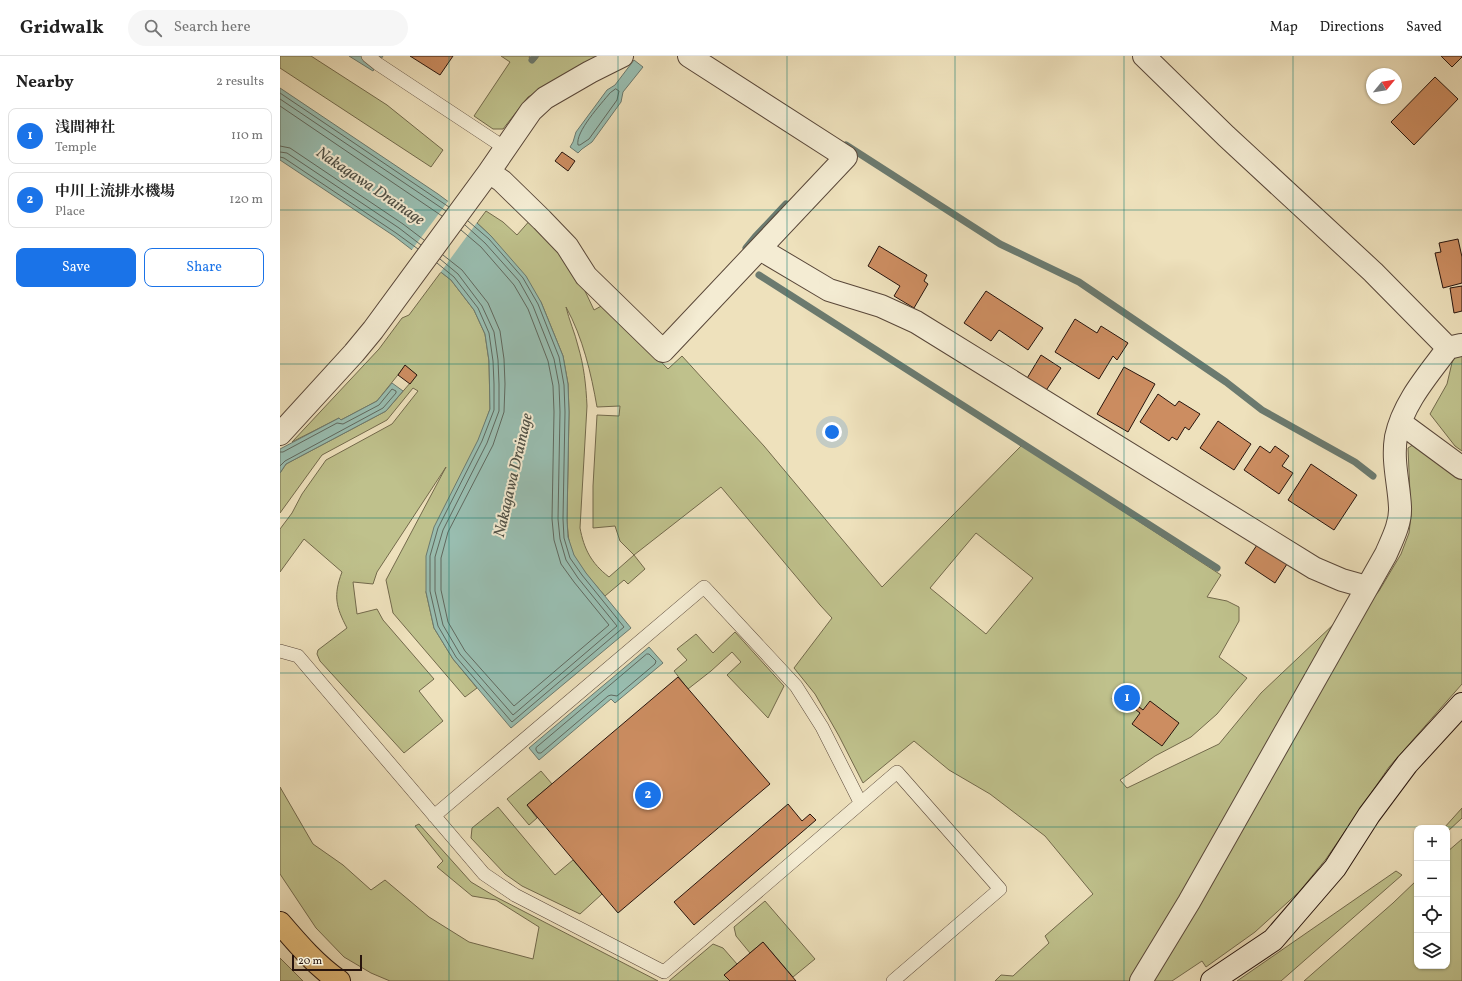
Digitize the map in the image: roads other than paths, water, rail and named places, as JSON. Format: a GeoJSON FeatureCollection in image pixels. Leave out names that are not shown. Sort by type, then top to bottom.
{"type":"FeatureCollection","features":[{"type":"Feature","properties":{"kind":"main road"},"geometry":{"type":"LineString","coordinates":[[280,923],[304,950],[339,981]]}},
{"type":"Feature","properties":{"kind":"street"},"geometry":{"type":"LineString","coordinates":[[280,434],[354,353],[489,172],[531,111],[545,98],[590,72],[622,56]]}},
{"type":"Feature","properties":{"kind":"street"},"geometry":{"type":"LineString","coordinates":[[489,172],[502,181],[542,220],[567,246],[586,276],[663,351],[846,157],[689,56]]}},
{"type":"Feature","properties":{"kind":"street"},"geometry":{"type":"LineString","coordinates":[[1141,981],[1189,902],[1386,554],[1395,532],[1400,509],[1395,464],[1396,437],[1406,408],[1455,346],[1226,136],[1144,56]]}},
{"type":"Feature","properties":{"kind":"street"},"geometry":{"type":"LineString","coordinates":[[760,249],[829,290],[881,306],[916,322],[1314,568],[1342,580],[1367,587]]}},
{"type":"Feature","properties":{"kind":"street"},"geometry":{"type":"LineString","coordinates":[[1401,423],[1462,468]]}},
{"type":"Feature","properties":{"kind":"street"},"geometry":{"type":"LineString","coordinates":[[1212,981],[1273,940],[1335,868],[1369,815],[1407,764],[1462,704]]}},
{"type":"Feature","properties":{"kind":"lane"},"geometry":{"type":"LineString","coordinates":[[368,56],[506,148]]}},
{"type":"Feature","properties":{"kind":"lane"},"geometry":{"type":"LineString","coordinates":[[434,816],[704,587],[796,686],[822,727],[860,802]]}},
{"type":"Feature","properties":{"kind":"lane"},"geometry":{"type":"LineString","coordinates":[[280,651],[298,656],[484,874],[515,895],[664,972],[860,802],[897,772],[1000,889],[893,981]]}},
{"type":"Feature","properties":{"kind":"water"},"geometry":{"type":"Polygon","coordinates":[[[349,56],[383,56],[373,71],[349,56]]]}},
{"type":"Feature","properties":{"kind":"water"},"geometry":{"type":"Polygon","coordinates":[[[634,60],[643,67],[623,92],[621,102],[592,142],[578,153],[570,147],[576,132],[607,90],[615,85],[634,60]]]}},
{"type":"Feature","properties":{"kind":"water","name":"Nakagawa Drainage"},"geometry":{"type":"Polygon","coordinates":[[[280,88],[438,194],[477,223],[491,236],[526,276],[541,302],[563,356],[568,384],[569,412],[568,537],[574,555],[586,573],[631,628],[511,728],[453,659],[434,628],[426,592],[426,556],[434,527],[478,440],[490,409],[489,361],[485,334],[474,310],[451,280],[394,236],[280,160],[280,88]]]}},
{"type":"Feature","properties":{"kind":"water"},"geometry":{"type":"Polygon","coordinates":[[[392,383],[403,391],[386,411],[286,464],[280,473],[280,449],[339,418],[341,420],[377,401],[392,383]]]}},
{"type":"Feature","properties":{"kind":"water"},"geometry":{"type":"Polygon","coordinates":[[[649,647],[663,663],[615,703],[611,699],[539,760],[529,748],[649,647]]]}},
{"type":"Feature","properties":{"kind":"waterway"},"geometry":{"type":"LineString","coordinates":[[532,60],[535,56]]}},
{"type":"Feature","properties":{"kind":"waterway"},"geometry":{"type":"LineString","coordinates":[[846,145],[1000,244],[1079,282],[1226,382],[1262,410],[1355,462],[1373,476]]}},
{"type":"Feature","properties":{"kind":"waterway"},"geometry":{"type":"LineString","coordinates":[[746,248],[786,204]]}},
{"type":"Feature","properties":{"kind":"waterway"},"geometry":{"type":"LineString","coordinates":[[759,275],[1217,568]]}},
{"type":"Feature","properties":{"kind":"place","name":"浅間神社"},"geometry":{"type":"Point","coordinates":[1127,698]}},
{"type":"Feature","properties":{"kind":"place","name":"中川上流排水機場"},"geometry":{"type":"Point","coordinates":[648,795]}}]}
